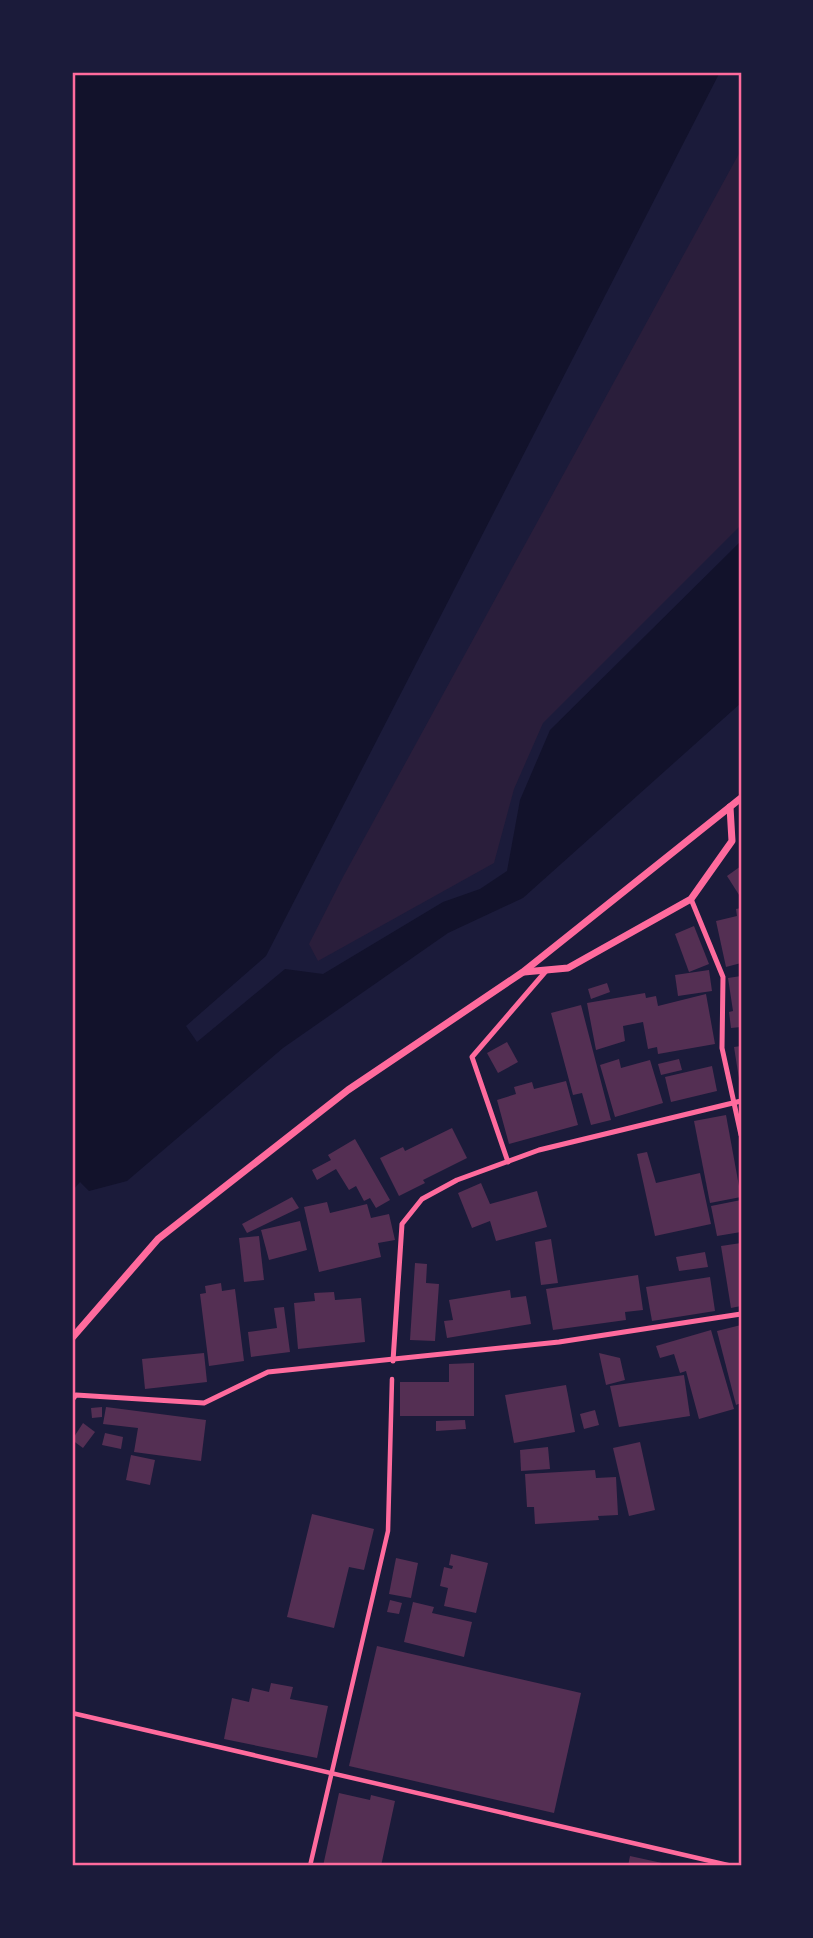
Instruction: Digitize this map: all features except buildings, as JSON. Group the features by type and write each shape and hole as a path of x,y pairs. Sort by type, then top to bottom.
{"street":[{"path":"72,1338 158,1240 348,1090 523,972 741,798"},
{"path":"523,972 568,968 691,899 732,841 730,807"}],"lane":[{"path":"691,899 723,977 722,1048 738,1101 741,1135"},
{"path":"508,1162 472,1057 547,970"},
{"path":"393,1361 402,1224 422,1199 457,1180 539,1150 738,1101"},
{"path":"72,1400 76,1395 204,1403 268,1372 559,1342 741,1314"}],"path":[{"path":"310,1866 388,1531 393,1361"},
{"path":"72,1713 732,1866"}],"shaded area":[{"path":"72,72 720,72 266,956 186,1026 197,1042 285,969 323,974 443,902 480,889 507,871 520,800 550,730 741,541 741,703 523,898 448,933 283,1048 127,1181 89,1191 80,1182 72,1191"},
{"path":"741,150 741,525 543,723 514,789 494,863 318,961 309,944 343,877"}]}
